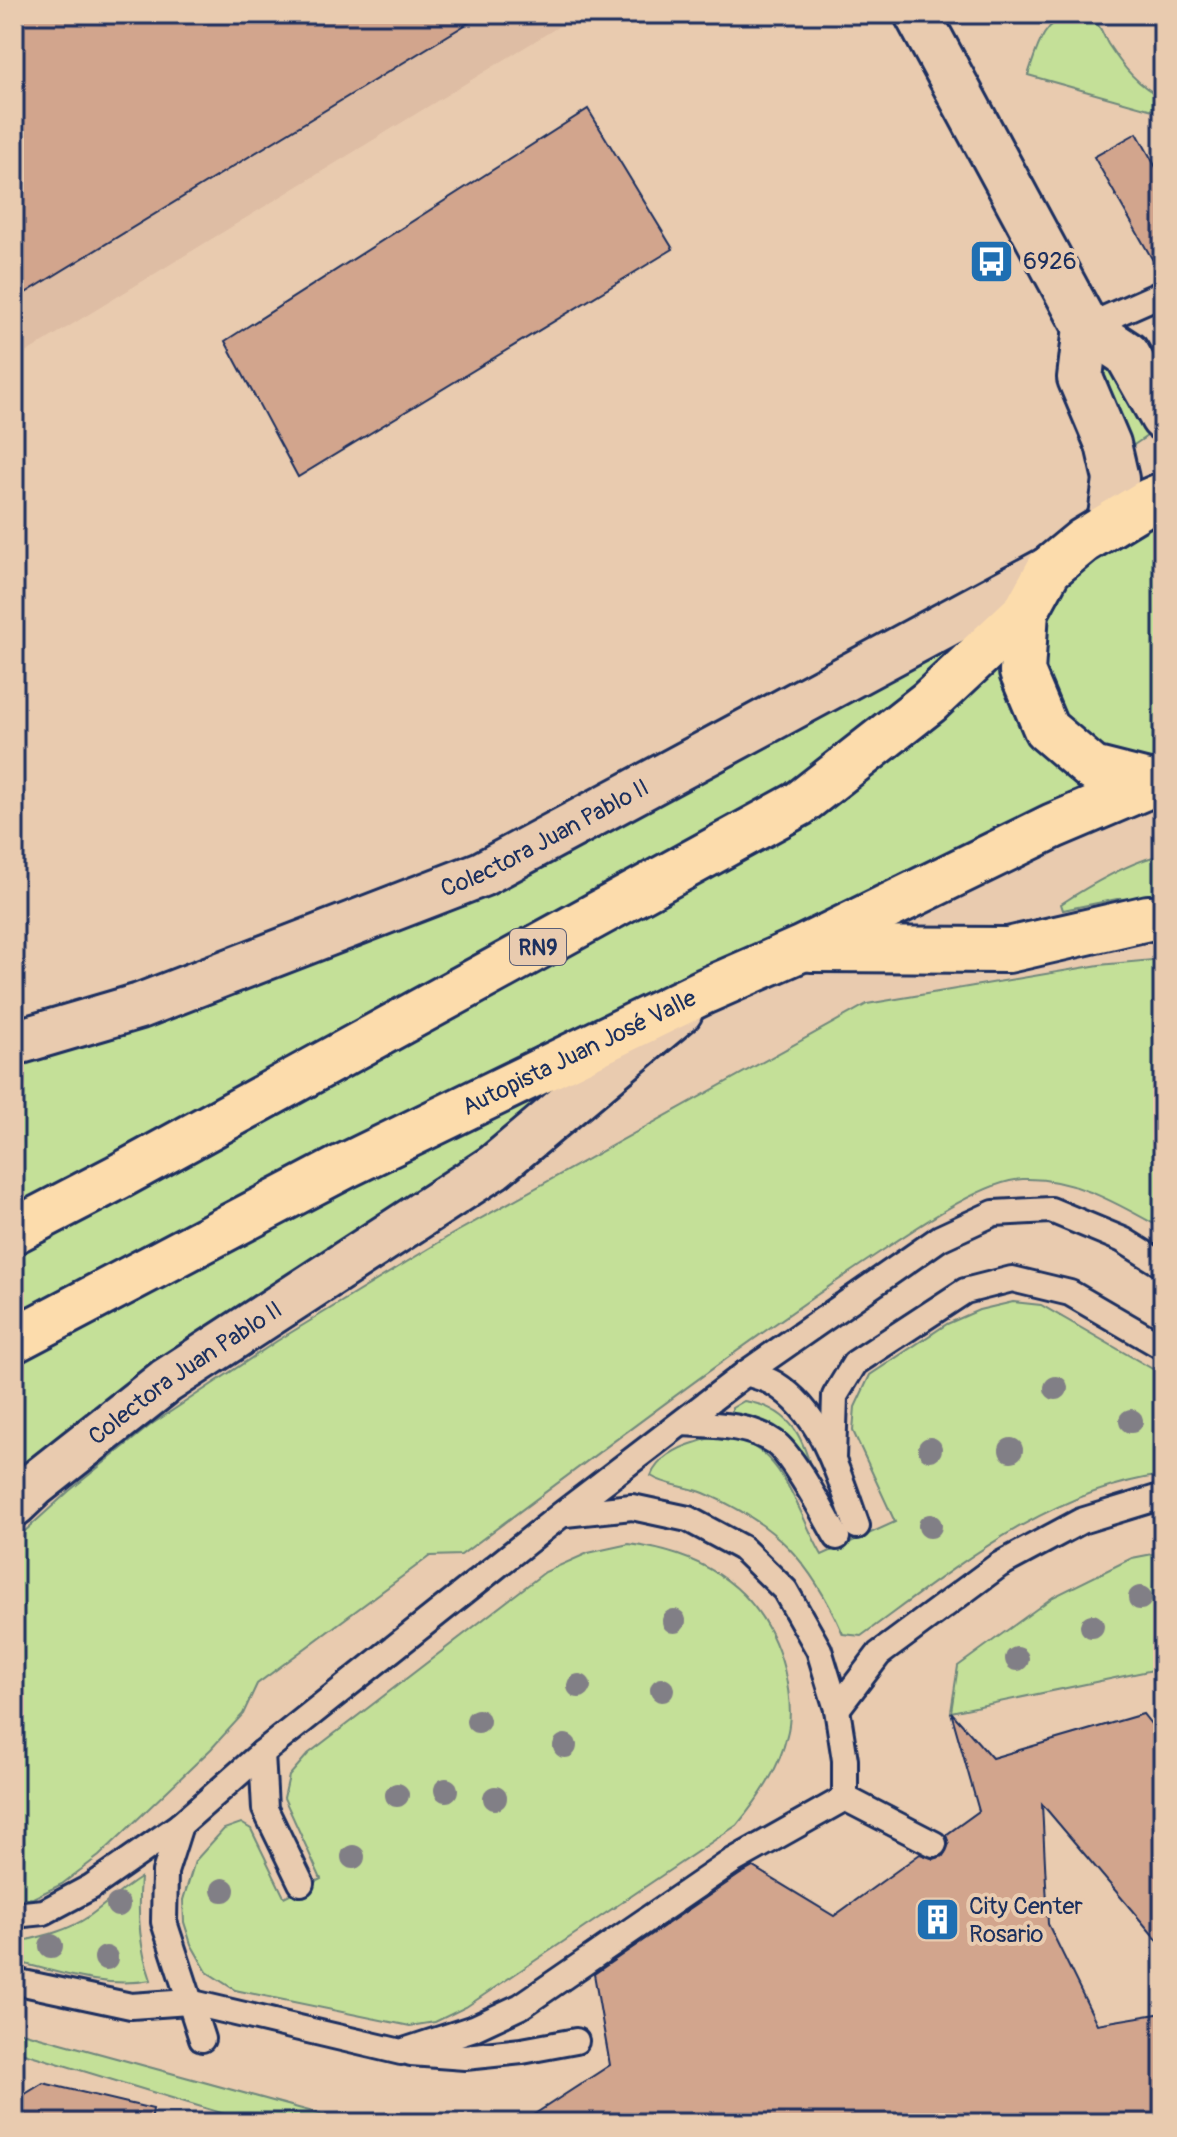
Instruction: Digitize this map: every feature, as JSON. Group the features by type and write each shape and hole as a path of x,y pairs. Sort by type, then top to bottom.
{"main road":[{"path":"917,14 1086,327 1127,354 1163,418"},
{"path":"1086,327 1080,378 1108,444 1116,479 1110,524"},
{"path":"1158,783 1093,769 1046,729 1022,672 1026,611 1049,569 1083,541 1163,495"},
{"name":"Colectora Juan Pablo II","path":"14,1043 140,1006 482,874 1049,569"},
{"name":"RN9","path":"14,1231 799,804 929,702 1026,611"},
{"name":"Autopista Juan José Valle","path":"14,1340 343,1167 1053,826 1158,783"},
{"path":"801,949 1008,950 1148,918 1163,918"},
{"name":"Colectora Juan Pablo II","path":"14,1504 166,1381 494,1167 705,991"},
{"path":"14,1211 118,1177"}],"lane":[{"path":"1086,327 1163,293"},
{"path":"14,1915 44,1912 91,1887 180,1825 262,1753 562,1514 746,1373 940,1238 994,1213 1051,1210 1123,1240 1163,1265"},
{"path":"682,1423 735,1427 775,1443 847,1532 833,1458 835,1396 855,1363 965,1291 1012,1279 1070,1293 1163,1347"},
{"path":"746,1373 774,1384 808,1415 833,1458"},
{"path":"837,1709 879,1654 999,1565 1081,1521 1163,1496"},
{"path":"562,1514 632,1507 688,1519 742,1548 785,1590 819,1650 837,1709 845,1760 845,1798"},
{"path":"262,1753 265,1809 301,1883"},
{"path":"845,1798 934,1844"},
{"path":"401,2052 474,2028 521,2006 731,1862 845,1798"},
{"path":"180,1825 165,1872 164,1922 202,2039"},
{"path":"14,1981 131,2006 189,2002 401,2052 465,2057 576,2041"}],"shaded area":[{"path":"14,14 579,14 14,360"}],"green space":[{"path":"1071,14 1084,15 1095,21 1125,68 1146,88 1163,98 1163,113 1028,75 1047,30 1053,23"},
{"path":"1103,365 1115,366 1150,434 1125,451 1098,377"},
{"path":"1163,495 1163,782 705,991 14,1504 14,1043 482,874"},
{"path":"1163,855 1163,898 1117,899 1063,910 1061,904 1097,882 1138,862"},
{"path":"1163,959 1163,1229 1096,1194 1042,1180 1006,1182 943,1211 765,1331 461,1555 430,1556 257,1684 243,1714 211,1749 99,1856 62,1884 33,1898 14,1900 14,1541 69,1491 152,1424 277,1341 451,1235 867,1004 1099,965"},
{"path":"1013,1302 1041,1305 1163,1375 1163,1475 1080,1497 1041,1515 966,1560 861,1636 843,1634 831,1608 804,1566 771,1532 752,1518 704,1493 651,1476 663,1459 688,1445 715,1437 740,1440 758,1449 772,1463 795,1498 822,1555 895,1522 853,1431 855,1407 870,1375 947,1324 979,1310"},
{"path":"744,1401 774,1411 794,1429 807,1453 815,1484 732,1416 732,1408"},
{"path":"629,1544 683,1557 707,1567 728,1581 762,1618 775,1642 787,1685 789,1727 773,1772 737,1825 466,2007 435,2022 410,2026 235,1990 207,1972 191,1944 184,1922 183,1900 195,1861 224,1829 241,1823 251,1829 284,1897 321,1879 284,1798 289,1776 308,1754 545,1572 588,1553"},
{"path":"1163,1552 1163,1668 951,1712 958,1666 1053,1597 1132,1558"},
{"path":"140,1878 140,1930 151,1980 99,1981 14,1961 14,1943 71,1927"},
{"path":"14,2030 353,2123 254,2123 14,2050"}],"building":[{"path":"14,14 483,14 14,300"},
{"path":"588,109 673,249 298,477 225,341"},
{"path":"1137,133 1163,180 1163,278 1094,157"},
{"name":"City Center Rosario","path":"951,1712 992,1758 1143,1714 1163,1739 1163,1947 1042,1804 1048,1924 1097,2024 1163,2013 1163,2123 521,2123 610,2065 594,1974 739,1875 753,1867 834,1916 920,1854 934,1859 943,1856 949,1844 946,1835 979,1811"},
{"path":"43,2083 153,2109 151,2123 14,2123 14,2101"}],"place":[{"name":"6926","path":"992,261"},
{"name":"City Center Rosario","path":"938,1920"}]}
